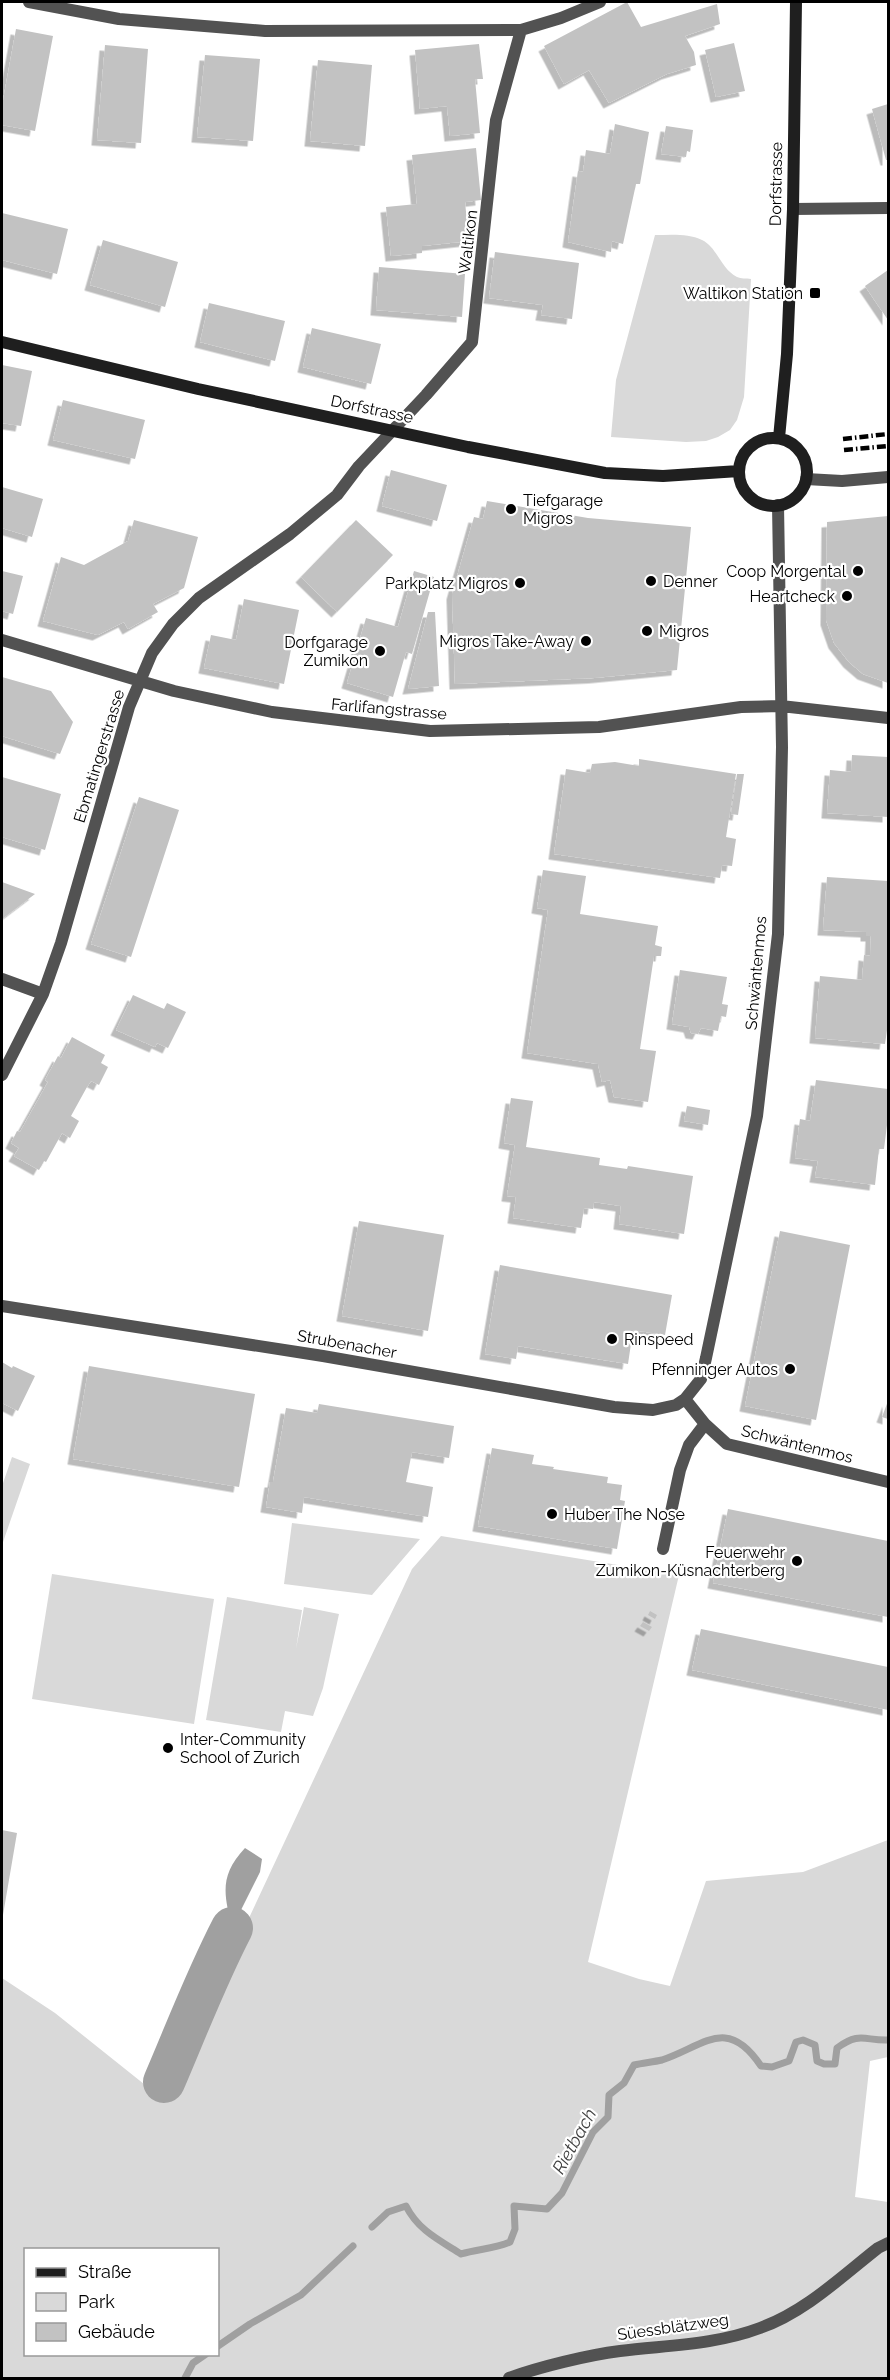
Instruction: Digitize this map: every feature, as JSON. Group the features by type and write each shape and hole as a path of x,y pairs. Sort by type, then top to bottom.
{"street":[{"path":"29,2 119,19 265,31 520,30 561,18 600,2"},
{"name":"Dorfstrasse","path":"779,438 786,365 793,208 796,2"},
{"name":"Waltikon","path":"392,430 472,342 496,120 520,30"},
{"path":"793,208 888,208"},
{"name":"Dorfstrasse","path":"2,342 198,389 605,473 663,476 739,471"},
{"name":"Ebmatingerstrasse","path":"2,1076 43,994 61,943 129,706 152,654 173,624 199,598 290,534 337,495 359,466 392,430"},
{"path":"768,438 779,438 798,448 807,468 806,479 796,496 778,505 766,505 756,501 741,483 739,471 741,460 747,450 757,442 768,438"},
{"path":"806,479 842,481 888,477"},
{"name":"Schwäntenmos","path":"778,505 782,706 778,934 757,1116 701,1379 685,1399 705,1424 727,1444 888,1482"},
{"name":"Farlifangstrasse","path":"2,640 174,691 272,712 430,732 599,727 741,707 782,706 888,718"},
{"path":"2,979 43,994"},
{"name":"Strubenacher","path":"2,1306 323,1356 614,1407 666,1409 685,1399"},
{"path":"663,1549 680,1470 689,1445 705,1424"},
{"name":"Süessblätzweg","path":"509,2379 527,2372 617,2351 717,2341 762,2328 806,2305 878,2248 888,2243"}],"green space":[{"path":"655,235 685,235 702,240 712,248 732,273 739,278 751,279 744,397 737,420 730,430 706,441 686,442 611,437 616,380"},
{"path":"12,1457 30,1464 2,1545 2,1486"},
{"path":"292,1523 420,1539 372,1595 284,1584"},
{"path":"441,1536 679,1575 588,1962 639,1979 670,1986 706,1881 803,1872 888,1840 888,2057 870,2061 855,2197 888,2202 888,2378 2,2378 2,1978 55,2013 164,2100 412,1569"},
{"path":"52,1574 214,1599 194,1724 32,1699"},
{"path":"227,1597 302,1610 296,1649 304,1607 339,1614 323,1688 313,1716 285,1711 281,1732 206,1720"}],"shaded area":[{"path":"245,1848 262,1859 260,1872 232,1928 226,1895 227,1877"}],"building":[{"path":"627,2 641,27 717,4 720,24 685,36 694,52 696,65 667,74 609,103 589,70 564,84 544,46"},
{"path":"16,29 53,36 35,131 2,125 2,106"},
{"path":"734,43 745,91 716,97 705,50"},
{"path":"479,44 483,79 475,79 480,133 450,136 447,106 420,109 415,50"},
{"path":"105,45 148,49 141,143 97,140"},
{"path":"205,55 260,59 253,141 197,137"},
{"path":"318,60 372,65 365,146 310,141"},
{"path":"888,104 888,160 886,160 872,109"},
{"path":"615,124 649,132 640,184 636,184 623,244 612,241 611,252 568,242 578,171 583,172 586,150 610,154"},
{"path":"666,126 693,130 690,152 687,151 686,157 661,154"},
{"path":"476,148 481,200 465,202 469,241 422,246 422,253 391,256 386,207 417,204 412,155"},
{"path":"2,213 68,229 57,274 2,260"},
{"path":"103,240 178,262 165,307 90,285"},
{"path":"495,252 579,263 572,319 541,315 543,305 489,298"},
{"path":"379,267 465,274 462,317 376,310"},
{"path":"888,270 888,320 865,286"},
{"path":"209,303 285,321 275,361 200,342"},
{"path":"312,328 381,344 371,384 303,367"},
{"path":"2,365 32,371 21,426 2,423"},
{"path":"63,400 145,420 135,459 53,440"},
{"path":"391,470 447,485 437,521 382,506"},
{"path":"2,487 43,499 32,537 2,528"},
{"path":"487,501 588,518 691,527 677,670 594,678 455,684 452,594 474,517 483,519"},
{"name":"Coop Morgental","path":"888,516 888,683 863,674 849,662 834,643 826,620 827,522"},
{"path":"134,520 198,537 184,588 153,604 158,612 128,629 124,622 98,635 43,621 61,557 84,565 128,541"},
{"path":"356,520 393,555 337,612 301,577"},
{"path":"2,571 23,576 13,614 2,611"},
{"path":"414,571 434,577 412,654 406,652 393,697 347,683 366,618 398,627"},
{"path":"244,599 299,610 284,684 204,668 211,635 236,640"},
{"path":"428,612 435,612 439,686 408,689"},
{"path":"2,677 51,691 73,722 60,754 2,736"},
{"path":"852,755 888,757 888,817 827,813 830,770 851,772"},
{"path":"639,759 736,774 726,837 736,839 732,866 722,865 720,878 554,854 566,769 590,773 592,764 615,762 639,766"},
{"path":"737,774 744,774 738,815 731,814"},
{"path":"2,777 61,794 45,850 2,837"},
{"path":"139,797 179,810 131,957 91,944"},
{"path":"543,870 586,876 580,914 658,926 655,945 662,947 661,956 654,956 640,1049 656,1051 648,1102 614,1097 610,1080 602,1082 598,1064 527,1053 548,910 537,908"},
{"path":"827,877 888,881 888,1023 885,1044 815,1038 820,976 862,980 864,955 870,956 871,936 866,936 866,932 823,930"},
{"path":"2,882 35,894 2,919"},
{"path":"680,970 727,977 722,1004 728,1005 726,1017 721,1016 718,1031 701,1028 698,1034 691,1033 689,1027 672,1024"},
{"path":"133,995 164,1009 167,1003 186,1012 168,1048 157,1043 155,1047 116,1030"},
{"path":"72,1037 105,1055 101,1063 108,1067 99,1085 91,1081 71,1116 79,1121 70,1138 62,1133 39,1170 14,1156 19,1148 11,1143 17,1131 20,1132 48,1082 45,1080 58,1056 61,1058"},
{"path":"816,1080 888,1089 888,1117 884,1149 879,1149 875,1185 815,1177 818,1161 795,1158 800,1119 810,1121"},
{"path":"511,1098 533,1101 526,1147 600,1158 599,1165 627,1169 628,1166 693,1176 684,1234 619,1224 621,1206 594,1202 593,1209 584,1208 581,1228 513,1218 516,1197 507,1196 515,1145 504,1143"},
{"path":"687,1106 710,1110 708,1125 684,1121"},
{"path":"359,1221 444,1235 428,1331 342,1316"},
{"path":"780,1231 850,1245 816,1420 745,1406"},
{"path":"500,1265 672,1295 665,1335 633,1330 628,1364 518,1346 516,1359 485,1354"},
{"path":"2,1362 35,1376 18,1411 2,1403"},
{"path":"89,1366 255,1394 239,1487 73,1459"},
{"path":"888,1401 888,1419 882,1417"},
{"path":"319,1404 454,1426 449,1458 412,1452 406,1482 433,1487 428,1517 304,1497 302,1513 266,1507 270,1482 273,1482 286,1408 317,1413"},
{"name":"Huber The Nose","path":"492,1448 534,1455 532,1464 608,1477 607,1483 622,1485 620,1500 625,1501 617,1549 478,1526"},
{"name":"Feuerwehr Zumikon-Küsnachterberg","path":"728,1509 888,1541 888,1617 713,1583"},
{"path":"650,1611 657,1615 655,1619 648,1615"},
{"path":"643,1622 652,1627 649,1631 640,1626"},
{"path":"701,1629 888,1667 888,1710 692,1670"},
{"path":"2,1830 17,1833 3,1915 2,1915"}],"waterway":[{"path":"164,2082 232,1928"},
{"name":"Rietbach","path":"372,2227 388,2212 406,2206 423,2228 461,2254 510,2242 515,2229 514,2206 547,2209 562,2193 593,2132 608,2117 609,2095 624,2083 634,2065 662,2060 703,2042 726,2038 737,2042 749,2051 761,2066 772,2067 789,2061 796,2042 803,2040 815,2045 817,2061 824,2064 835,2064 837,2048 851,2040 857,2038 888,2040"},
{"name":"Rietbach","path":"219,2345 250,2324 301,2295 353,2246"},
{"name":"Rietbach","path":"185,2378 193,2363 203,2356"}],"railway":[{"path":"843,439 888,434"},
{"path":"844,450 888,446"}],"place":[{"name":"Waltikon Station","path":"815,293"},
{"name":"Tiefgarage Migros","path":"511,509"},
{"name":"Coop Morgental","path":"858,571"},
{"name":"Denner","path":"651,581"},
{"name":"Parkplatz Migros","path":"520,583"},
{"name":"Heartcheck","path":"847,596"},
{"name":"Migros","path":"647,631"},
{"name":"Migros Take-Away","path":"586,641"},
{"name":"Dorfgarage Zumikon","path":"380,651"},
{"name":"Rinspeed","path":"612,1339"},
{"name":"Pfenninger Autos","path":"790,1369"},
{"name":"Huber The Nose","path":"552,1514"},
{"name":"Feuerwehr Zumikon-Küsnachterberg","path":"797,1561"},
{"name":"Inter-Community School of Zurich","path":"168,1748"}]}
